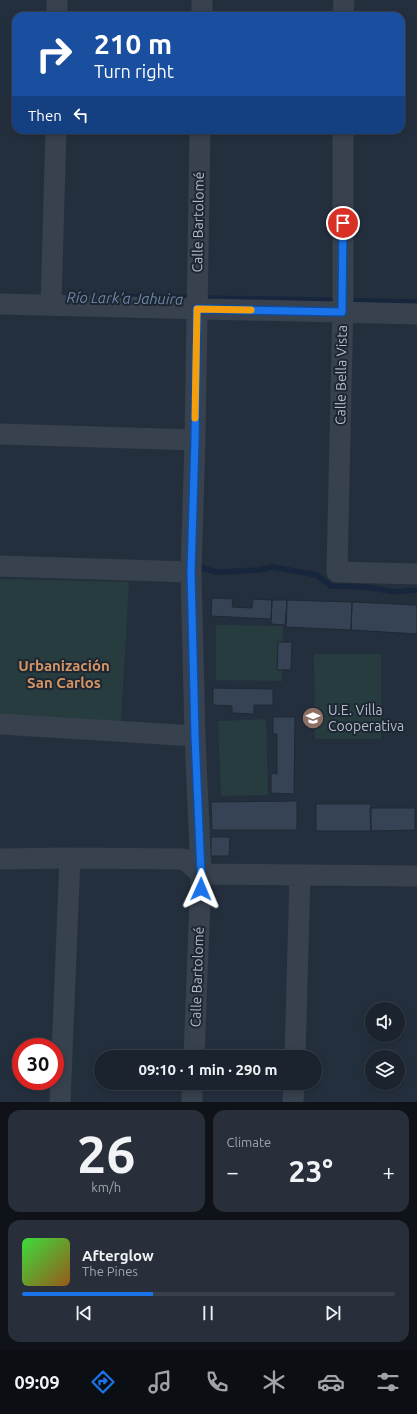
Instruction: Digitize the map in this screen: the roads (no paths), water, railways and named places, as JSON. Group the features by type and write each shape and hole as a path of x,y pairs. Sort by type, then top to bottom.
{"street":[{"path":"57,12 58,0"},
{"path":"202,0 202,12"},
{"path":"344,0 344,12"},
{"path":"51,304 56,134"},
{"name":"Calle Bartolomé","path":"194,1050 201,874 195,736 191,572 195,440 200,134"},
{"name":"Calle Bella Vista","path":"343,134 342,312 337,572 417,574"},
{"path":"0,304 51,304 417,314"},
{"path":"0,434 195,440"},
{"path":"0,566 191,572"},
{"path":"0,724 195,736"},
{"path":"60,1102 70,858"},
{"path":"0,859 184,859 201,874 417,876"},
{"path":"295,1050 300,875"},
{"path":"192,1090 192,1102"},
{"path":"293,1102 294,1090"}],"waterway":[{"name":"Río Lark’a Jahuira","path":"106,296 417,302"},
{"name":"Río Lark’a Jahuira","path":"196,566 216,572 259,570 272,567 317,575 331,586 367,587 395,592 417,590"}],"place":[{"name":"U.E. Villa Cooperativa","path":"313,718"}],"district":[{"name":"Urbanización San Carlos","path":"64,674"}]}
